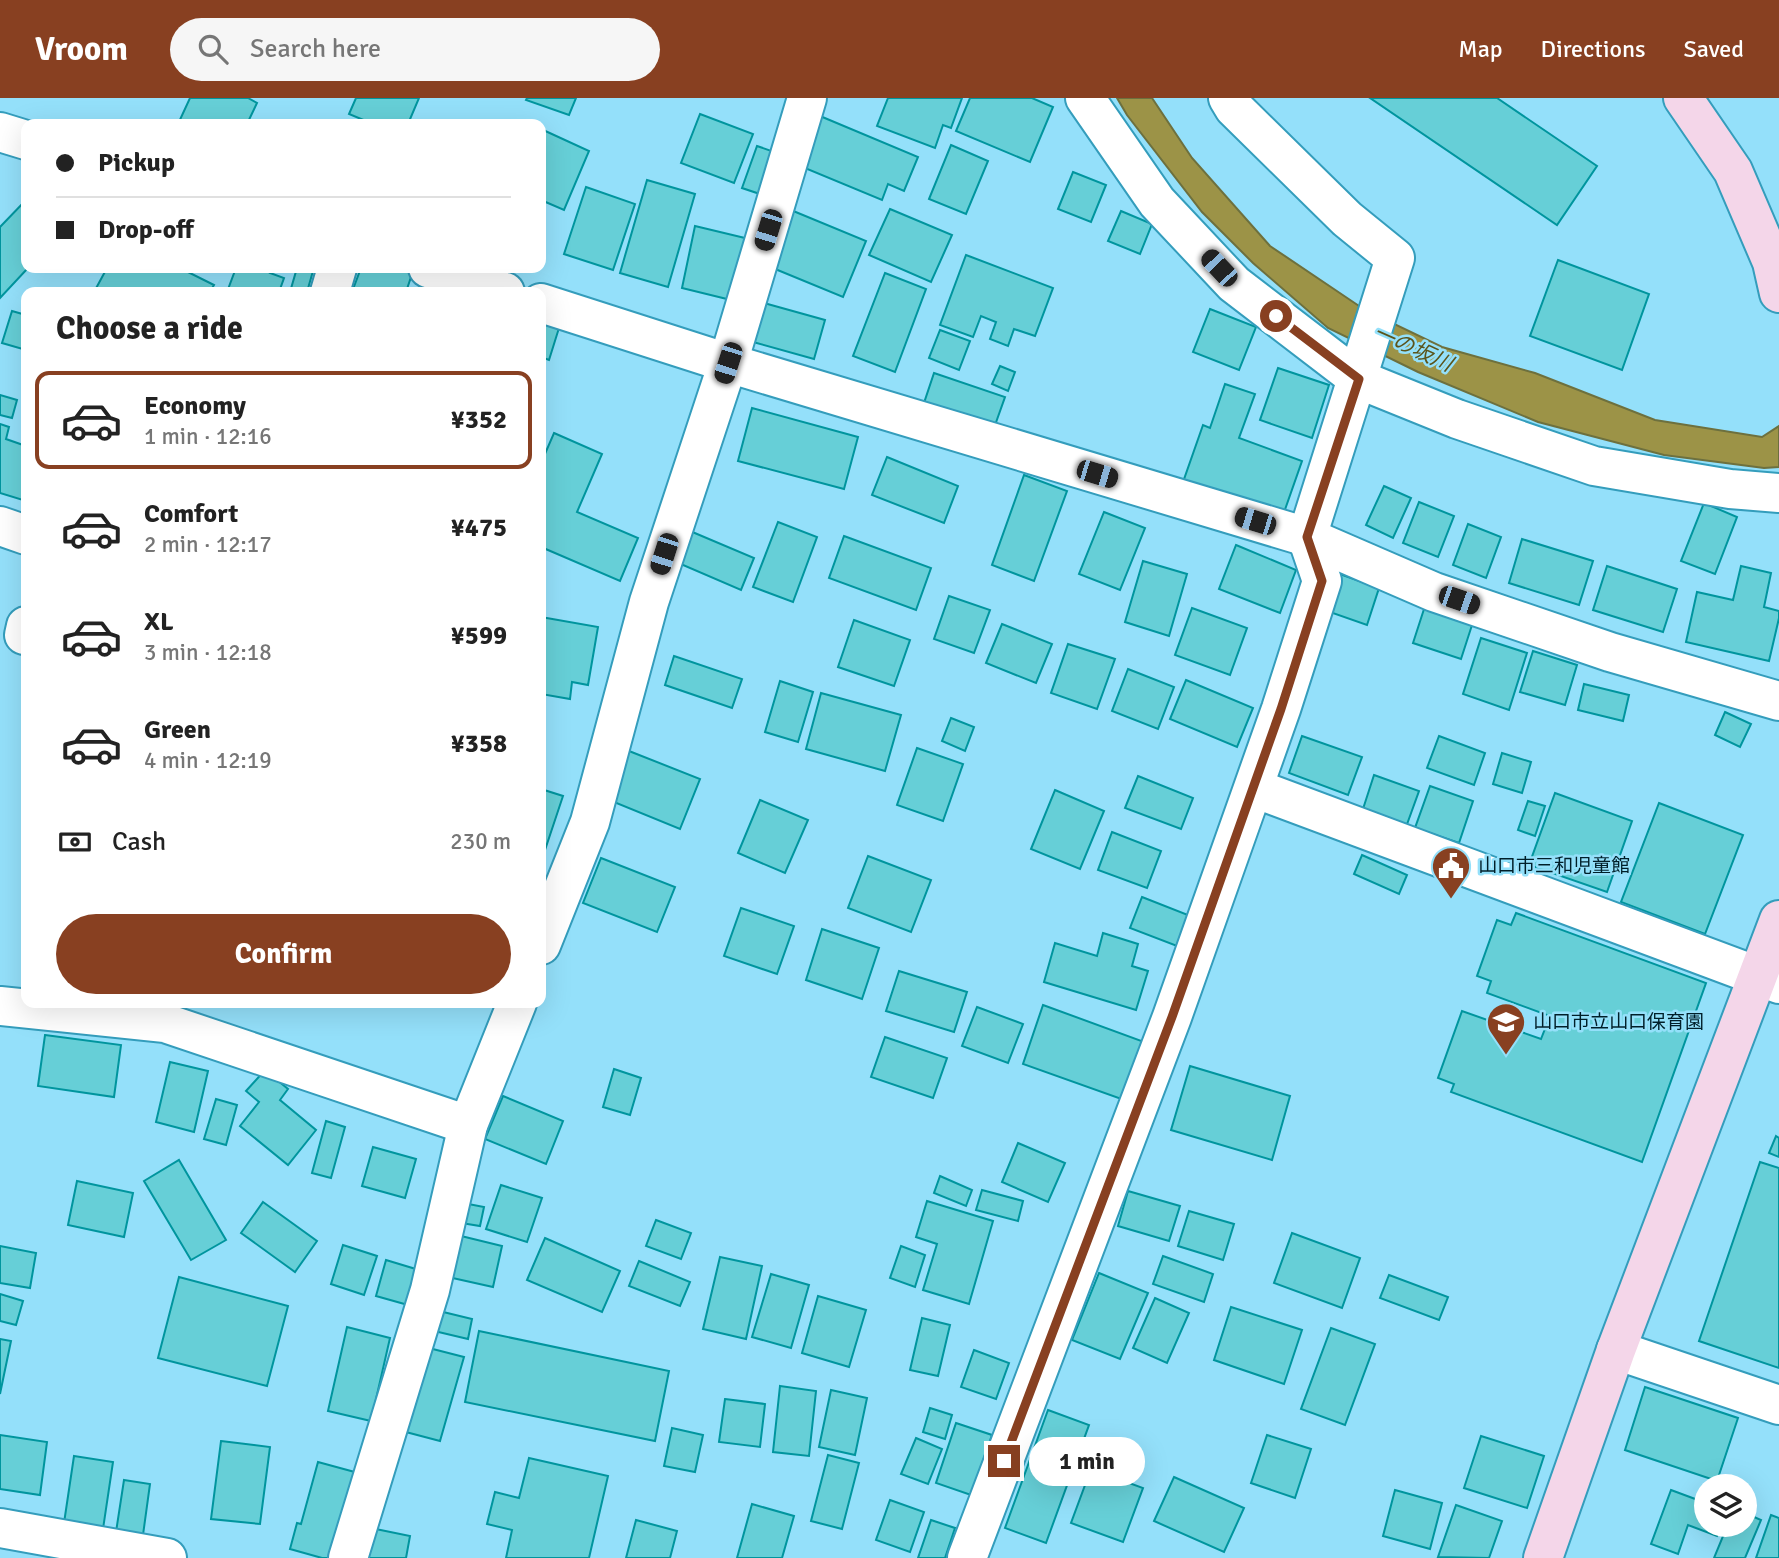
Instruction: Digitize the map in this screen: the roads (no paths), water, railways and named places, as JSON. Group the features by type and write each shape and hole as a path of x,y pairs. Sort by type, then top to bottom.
{"street":[{"path":"546,932 590,822 649,602 728,363 807,98"},
{"path":"1085,98 1157,202 1234,284 1361,370 1457,419 1594,466 1730,489 1779,493"},
{"path":"967,1558 1167,1030 1254,788 1322,581 1307,537 1395,258 1347,219 1234,108 1228,98"},
{"path":"1683,98 1733,171 1772,262 1779,293"},
{"path":"0,132 21,138"},
{"path":"444,273 490,287"},
{"path":"546,305 728,363 1307,537 1434,592 1609,652 1779,701"},
{"path":"0,526 21,533"},
{"path":"1254,788 1769,980"},
{"path":"1543,1558 1616,1350 1769,980 1779,920"},
{"path":"0,1006 165,1023 468,1125"},
{"path":"348,1558 430,1290 468,1125 515,1008"},
{"path":"1616,1350 1779,1405"},
{"path":"0,1528 167,1558"}],"water":[{"name":"一の坂川","path":"1117,98 1152,98 1192,158 1270,246 1365,310 1442,347 1535,373 1655,420 1762,437 1779,426 1779,467 1764,468 1664,455 1538,422 1418,372 1328,328 1253,263 1202,212 1127,115"}],"place":[{"name":"山口市三和児童館","path":"1451,900"},
{"name":"山口市立山口保育園","path":"1506,1056"}]}
